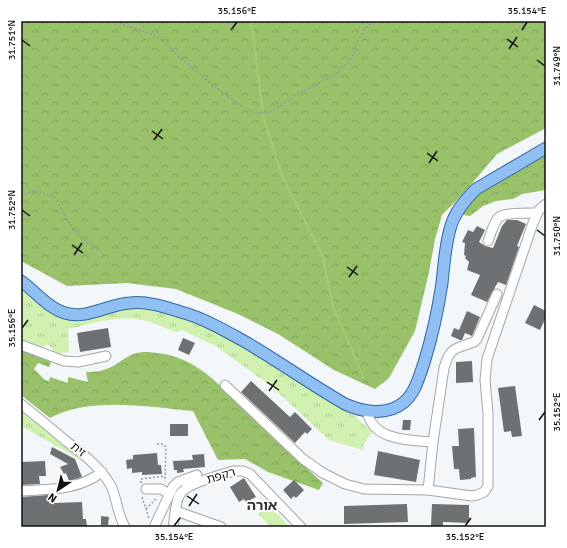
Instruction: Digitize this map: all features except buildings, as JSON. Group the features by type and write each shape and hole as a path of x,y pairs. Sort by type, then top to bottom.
{"main road":[{"path":"21,281 52,306 65,313 79,315 119,304 144,303 198,317 250,344 345,404 356,409 367,411 388,410 398,406 408,398 416,386 430,344 436,315 446,245 456,212 466,198 476,189 546,148"}],"street":[{"path":"225,385 303,459 337,481 364,489 428,490 475,495 484,492 488,486 488,414 485,380 487,359 533,223 538,213 546,204"},
{"path":"488,241 495,224 501,216 538,213"},
{"path":"428,490 433,442 444,368 447,359 450,353 455,349 477,340 497,294"},
{"path":"21,346 64,361 78,362 106,356"},
{"name":"זית","path":"21,404 87,457 102,472 113,490 121,520 125,527"},
{"path":"367,411 368,418 372,424 385,434 401,439 433,442"},
{"name":"רקפת","path":"173,527 179,496 185,489 194,484 233,471 241,470 251,476 301,527"},
{"path":"21,491 73,486 88,482 102,472"},
{"path":"146,489 165,491 176,484 197,476"},
{"path":"154,527 165,491"},
{"name":"זית","path":"116,527 119,509"},
{"path":"176,511 221,527"}],"path":[{"path":"112,21 152,34 161,39 179,57 214,86 242,106 256,113 271,112 296,95 336,74 350,60 355,51 357,42 365,29 374,21"},
{"path":"21,196 34,190 55,197 71,228 90,246 100,250"},
{"path":"146,509 165,491 166,447 163,444 157,444"}],"green space":[{"path":"21,21 546,21 546,128 497,154 463,194 442,215 435,239 415,331 389,378 375,389 334,370 278,334 238,314 176,289 127,283 67,286 21,261"},
{"path":"546,150 546,190 522,194 513,199 496,201 483,206 470,216 459,214 478,195"},
{"path":"21,287 46,308 110,311 127,309 148,310 191,320 218,331 355,416 372,432 364,444 363,450 329,440 272,387 217,347 182,330 176,332 140,319 129,318 109,320 68,329 69,352 56,354 48,344 41,348 21,341"},
{"path":"21,349 33,352 40,358 44,357 51,363 49,367 38,363 34,369 45,380 49,381 50,377 68,383 68,377 88,382 86,372 106,369 130,355 138,353 158,353 181,359 201,370 210,377 269,434 323,483 319,490 268,472 245,459 218,460 193,411 139,406 101,405 66,411 50,418 21,395"},
{"path":"21,411 72,450 83,461 21,426"},
{"path":"267,504 290,527 271,527 258,514"}],"waterway":[{"path":"251,21 264,119 282,176 322,254 333,306 363,377"}],"district":[{"name":"אורה","path":"262,505"}]}
